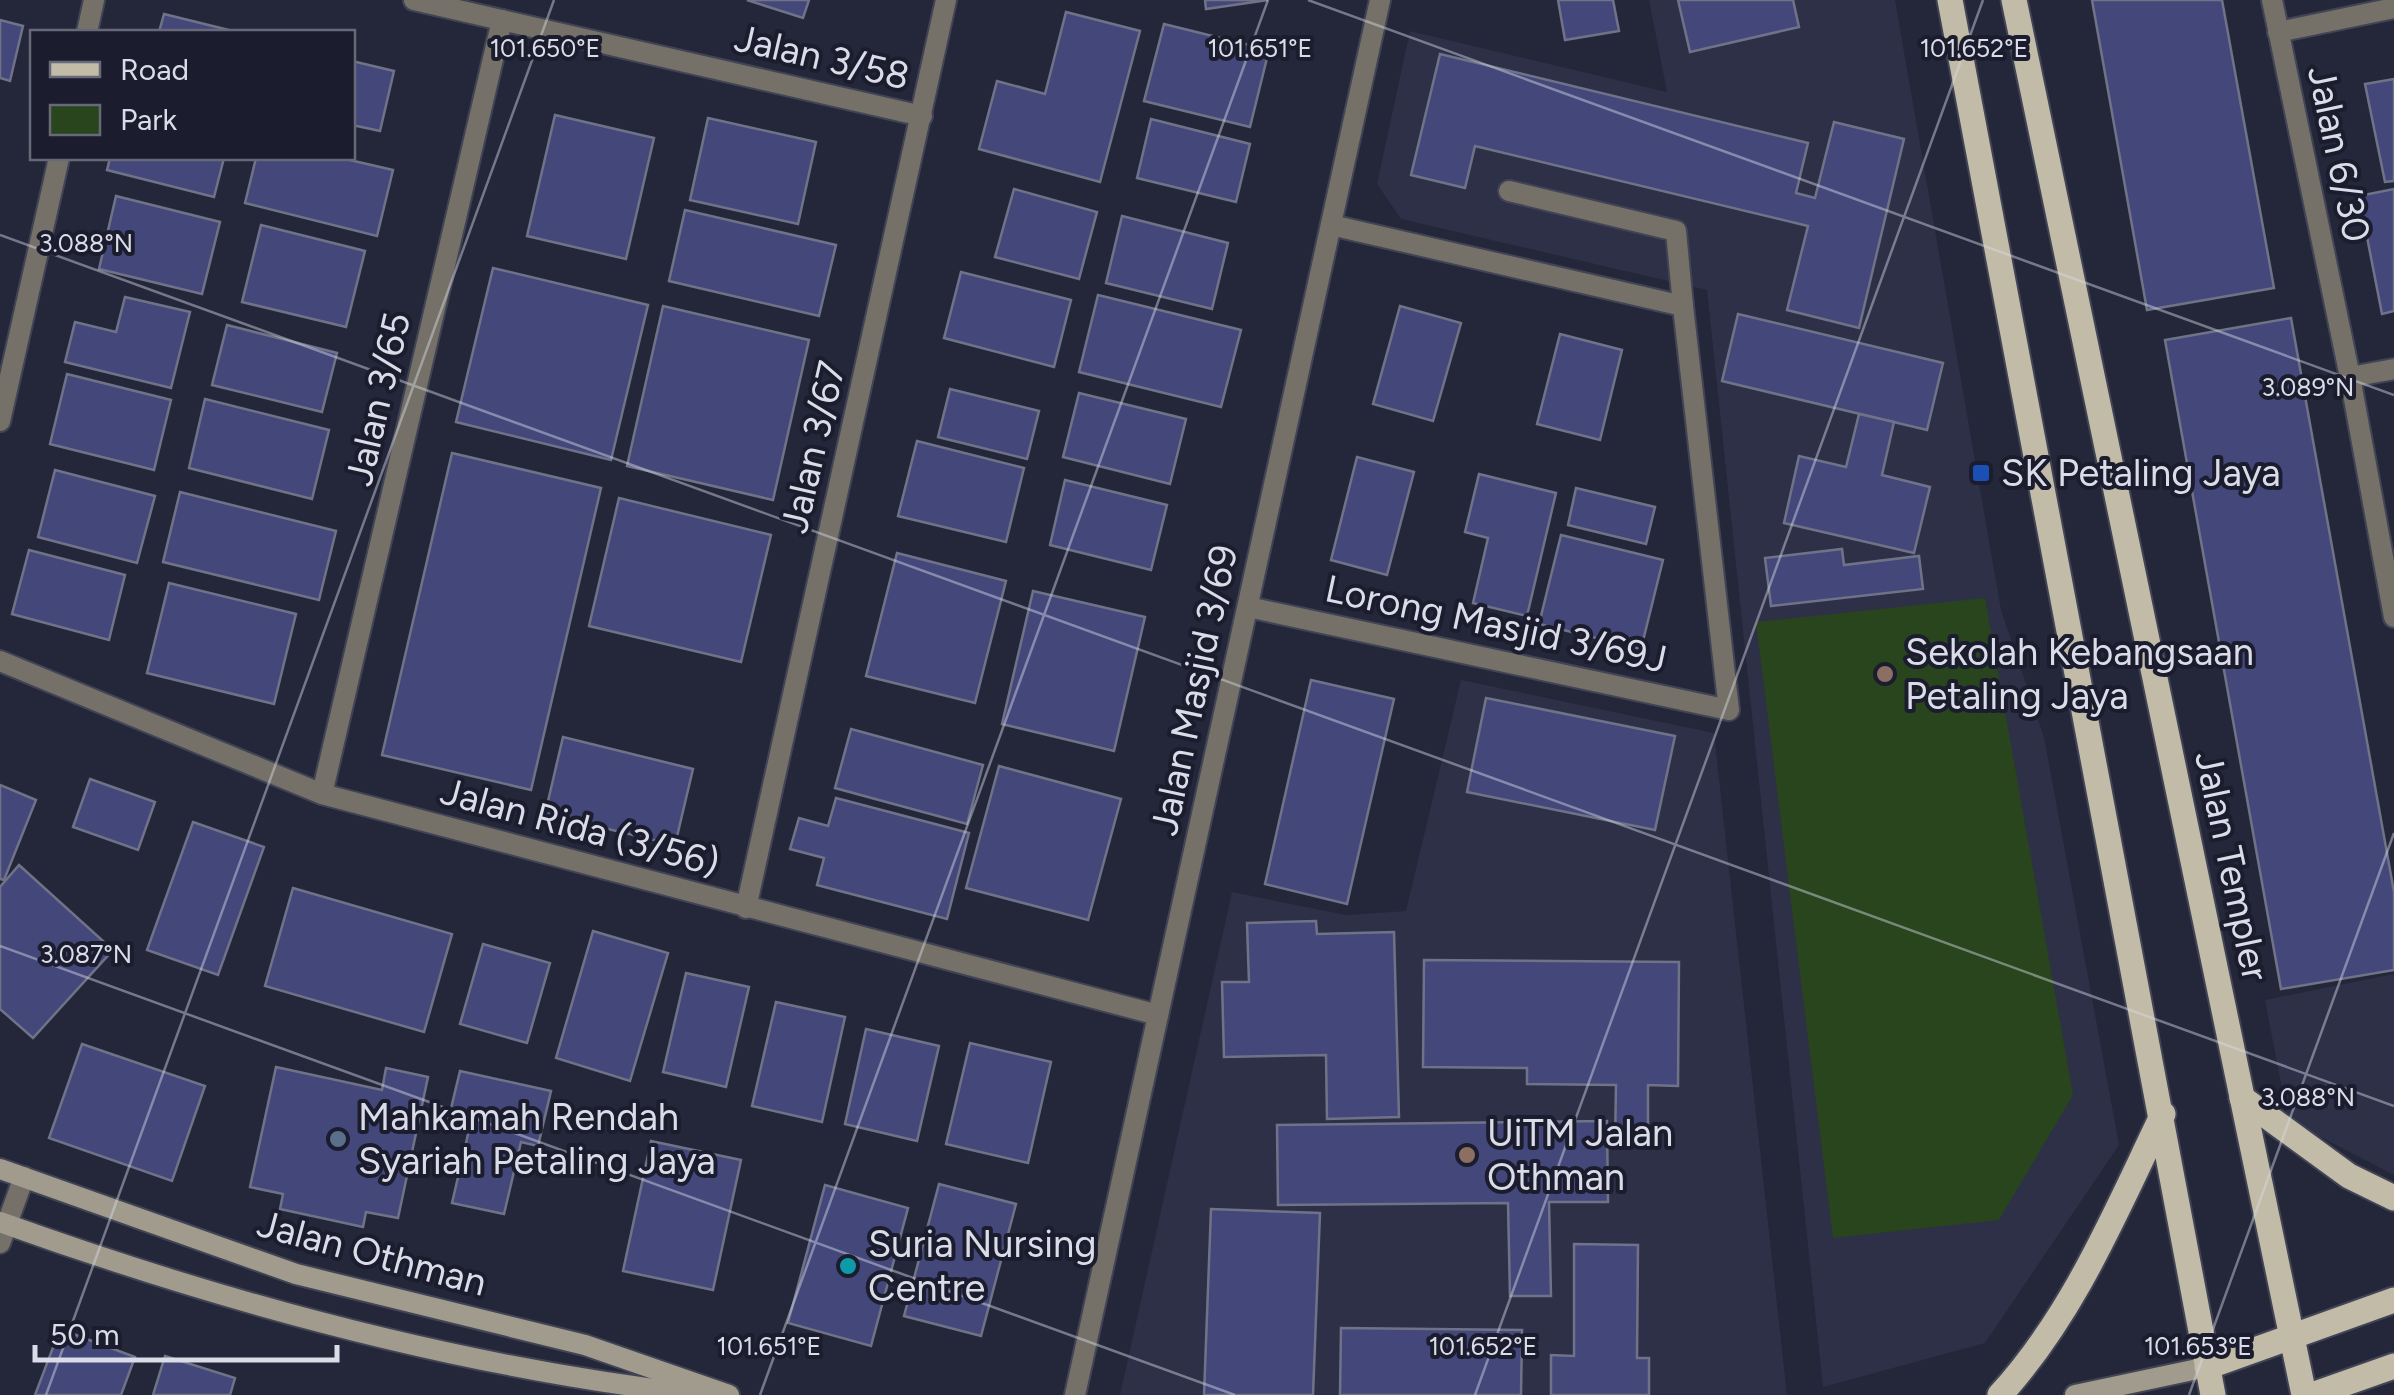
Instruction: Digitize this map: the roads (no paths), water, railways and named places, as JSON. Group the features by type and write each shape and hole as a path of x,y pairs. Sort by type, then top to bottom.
{"main road":[{"path":"1950,0 2213,1395"},
{"name":"Jalan Templer","path":"2014,0 2304,1395"},
{"path":"2242,1098 2349,1176 2394,1198"},
{"path":"2000,1395 2032,1360 2075,1291 2163,1114"},
{"name":"Jalan Othman","path":"0,1169 296,1274 585,1345 728,1395"},
{"name":"Jalan Othman","path":"2,1230 281,1311 579,1381 704,1395"},
{"path":"2075,1395 2208,1367 2394,1300"},
{"path":"2312,1395 2394,1366"}],"street":[{"path":"86,30 94,0"},
{"name":"Jalan 3/58","path":"414,0 922,116"},
{"name":"Jalan 3/67","path":"746,908 946,0"},
{"name":"Jalan Masjid 3/69","path":"1074,1395 1380,0"},
{"name":"Jalan 6/30","path":"2272,0 2350,377 2394,617"},
{"path":"2278,32 2394,8"},
{"name":"Jalan 3/65","path":"322,794 502,20"},
{"path":"0,421 59,160"},
{"path":"1332,225 1683,306 1676,231 1509,191"},
{"name":"Lorong Masjid 3/69J","path":"1248,606 1729,710 1683,306"},
{"path":"2350,377 2394,370"},
{"name":"Jalan Rida (3/56)","path":"0,661 322,794 1158,1015"},
{"path":"2,1230 24,1177"}],"place":[{"name":"SK Petaling Jaya","path":"1981,473"},
{"name":"Sekolah Kebangsaan Petaling Jaya","path":"1885,674"},
{"name":"Mahkamah Rendah Syariah Petaling Jaya","path":"338,1139"},
{"name":"UiTM Jalan Othman","path":"1467,1155"},
{"name":"Suria Nursing Centre","path":"848,1266"}]}
